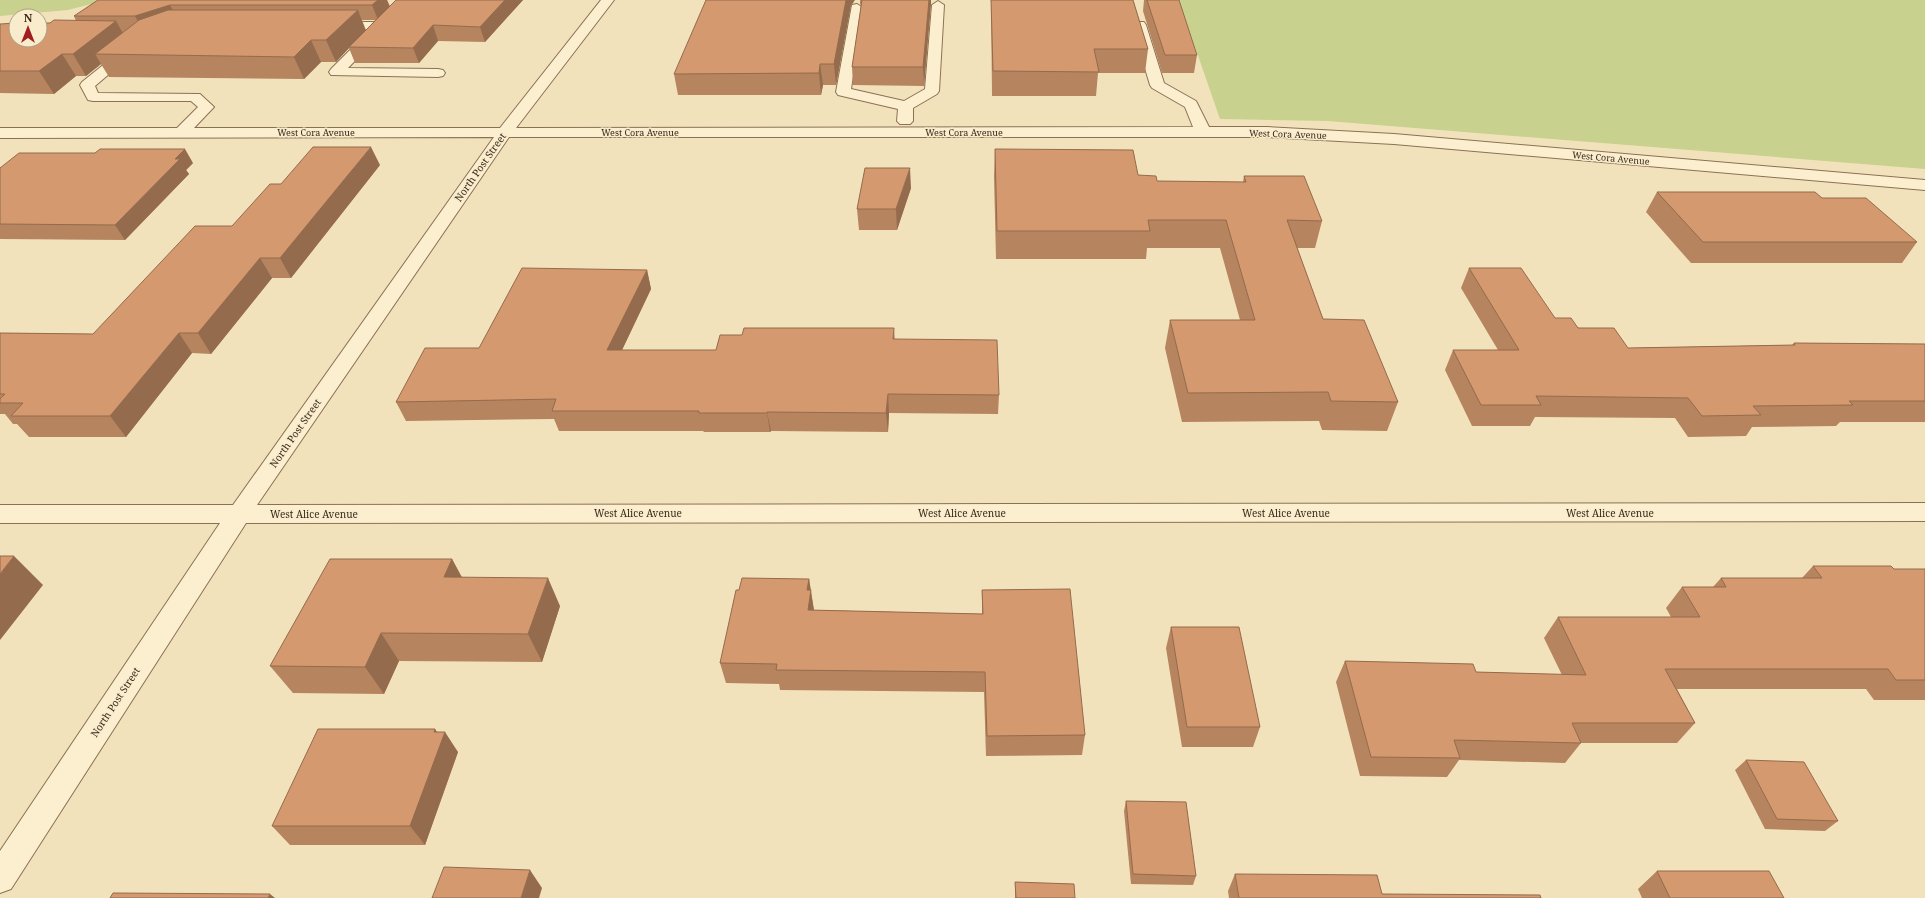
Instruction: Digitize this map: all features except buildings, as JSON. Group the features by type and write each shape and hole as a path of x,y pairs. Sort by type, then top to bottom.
{"street":[{"name":"North Post Street","path":"0,878 239,514 505,132 608,0"},
{"path":"389,3 404,4 336,72 438,72"},
{"path":"856,8 843,92 906,106 932,91 938,5"},
{"path":"1136,15 1157,86 1191,104 1203,132"},
{"path":"319,26 382,26"},
{"path":"140,42 87,85 93,97 196,97 207,107 182,132"},
{"path":"905,132 906,106"},
{"name":"West Cora Avenue","path":"0,133 1266,132 1394,139 1923,187"},
{"name":"West Alice Avenue","path":"0,514 1925,512"}],"green space":[{"path":"0,0 107,0 68,10 48,12 48,8 8,8 8,15 0,16"},
{"path":"1164,0 1925,0 1925,169 1328,121 1220,119 1179,1"}]}
